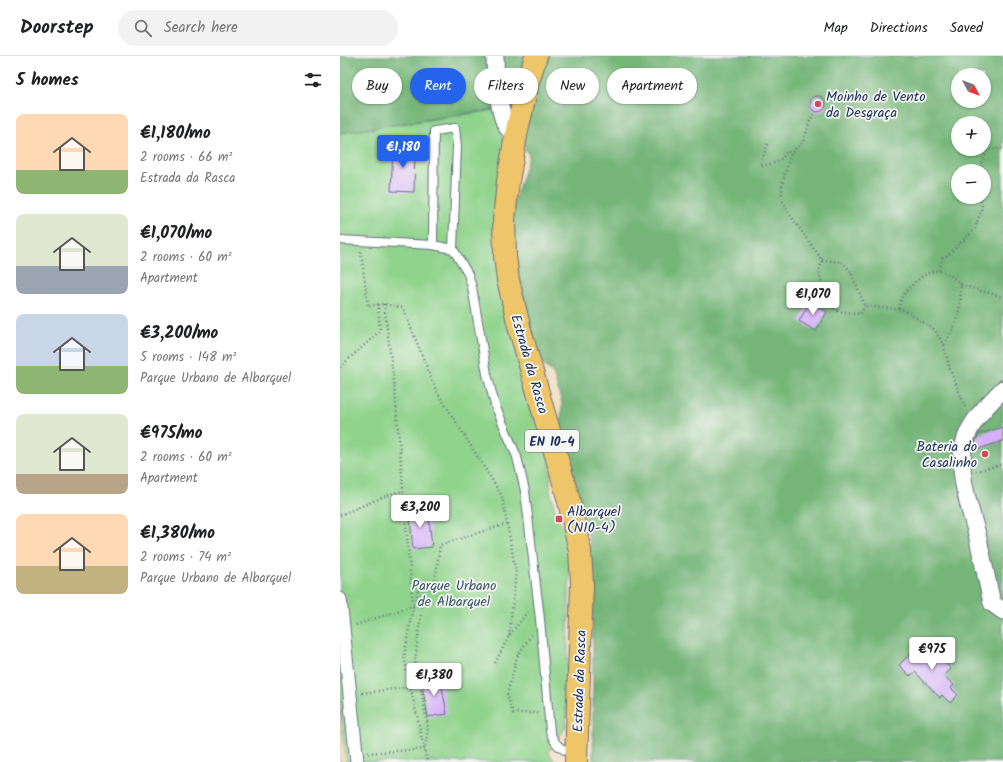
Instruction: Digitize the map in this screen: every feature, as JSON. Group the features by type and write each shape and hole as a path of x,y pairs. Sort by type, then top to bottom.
{"main road":[{"name":"EN 10-4","path":"517,130 528,82 536,56"},
{"name":"Estrada da Rasca","path":"517,130 506,199 504,220 505,256 508,280 518,323 568,497 580,551 582,570 576,758"}],"street":[{"path":"495,56 501,110 508,128 517,130"},
{"path":"1003,389 982,411 972,426 965,439 962,457 965,486 992,603 1003,611"},
{"path":"340,599 351,694 356,758"}],"lane":[{"path":"433,245 434,131 455,128 457,146 453,249 468,274 472,286 487,374 495,405 517,457 521,471 538,598 550,731 556,744 576,758"},
{"path":"340,240 433,245 453,249"}],"path":[{"path":"814,114 803,142 791,153 782,184 782,200 792,218 822,260 842,262 850,270 865,306"},
{"path":"768,144 760,165 775,163 781,159 787,151 791,153"},
{"path":"982,164 988,152 1003,148"},
{"path":"939,270 943,258 975,229 982,204"},
{"path":"360,242 368,306 384,304 403,308 436,390 502,496 516,573 509,636"},
{"path":"822,260 819,272 827,302 838,311 860,314 865,306"},
{"path":"899,309 903,296 919,279 927,273 939,270 954,277 961,285 1003,297"},
{"path":"943,345 957,321 961,285"},
{"path":"340,367 380,331 378,304"},
{"path":"384,304 394,392 413,606 404,657 427,762"},
{"path":"865,306 904,310 935,330 943,345 950,369 972,426"},
{"path":"975,472 1003,464"},
{"path":"340,515 393,493 403,491"},
{"path":"343,629 415,605 418,589 434,589 440,545 506,524"},
{"path":"424,589 415,661 428,727 425,749"},
{"path":"495,662 509,636 538,598"},
{"path":"540,619 517,657 507,695 513,713 549,714"},
{"path":"351,694 411,687"},
{"path":"356,758 425,749"}],"green space":[{"path":"340,56 1003,56 1003,762 593,762 593,582 589,540 581,503 560,440 565,438 561,426 562,403 553,373 538,360 513,253 514,202 529,156 508,107 340,133"},
{"name":"Parque Urbano de Albarquel","path":"495,110 505,146 550,465 550,491 557,519 568,532 570,546 566,727 548,752 555,762 346,762 340,702 340,133"}],"sand":[{"path":"340,702 346,762 340,762"}],"building":[{"name":"Moinho de Vento da Desgraça","path":"818,96 824,98 826,104 824,110 818,112 812,110 810,104 812,98"},
{"path":"393,146 415,147 414,192 391,191"},
{"path":"810,302 827,312 816,331 799,321"},
{"name":"Bateria do Casalinho","path":"1003,427 1003,441 978,449 975,442 979,434"},
{"path":"428,509 432,547 413,549 409,510"},
{"path":"939,640 947,648 939,656 951,669 944,676 954,685 951,688 958,695 950,703 942,695 940,698 915,672 910,676 899,665 910,654 917,661"},
{"path":"440,676 447,714 428,717 421,680"}],"place":[{"name":"Moinho de Vento da Desgraça","path":"818,104"},
{"name":"Bateria do Casalinho","path":"985,454"},
{"name":"Albarquel (N10-4)","path":"559,519"}]}
